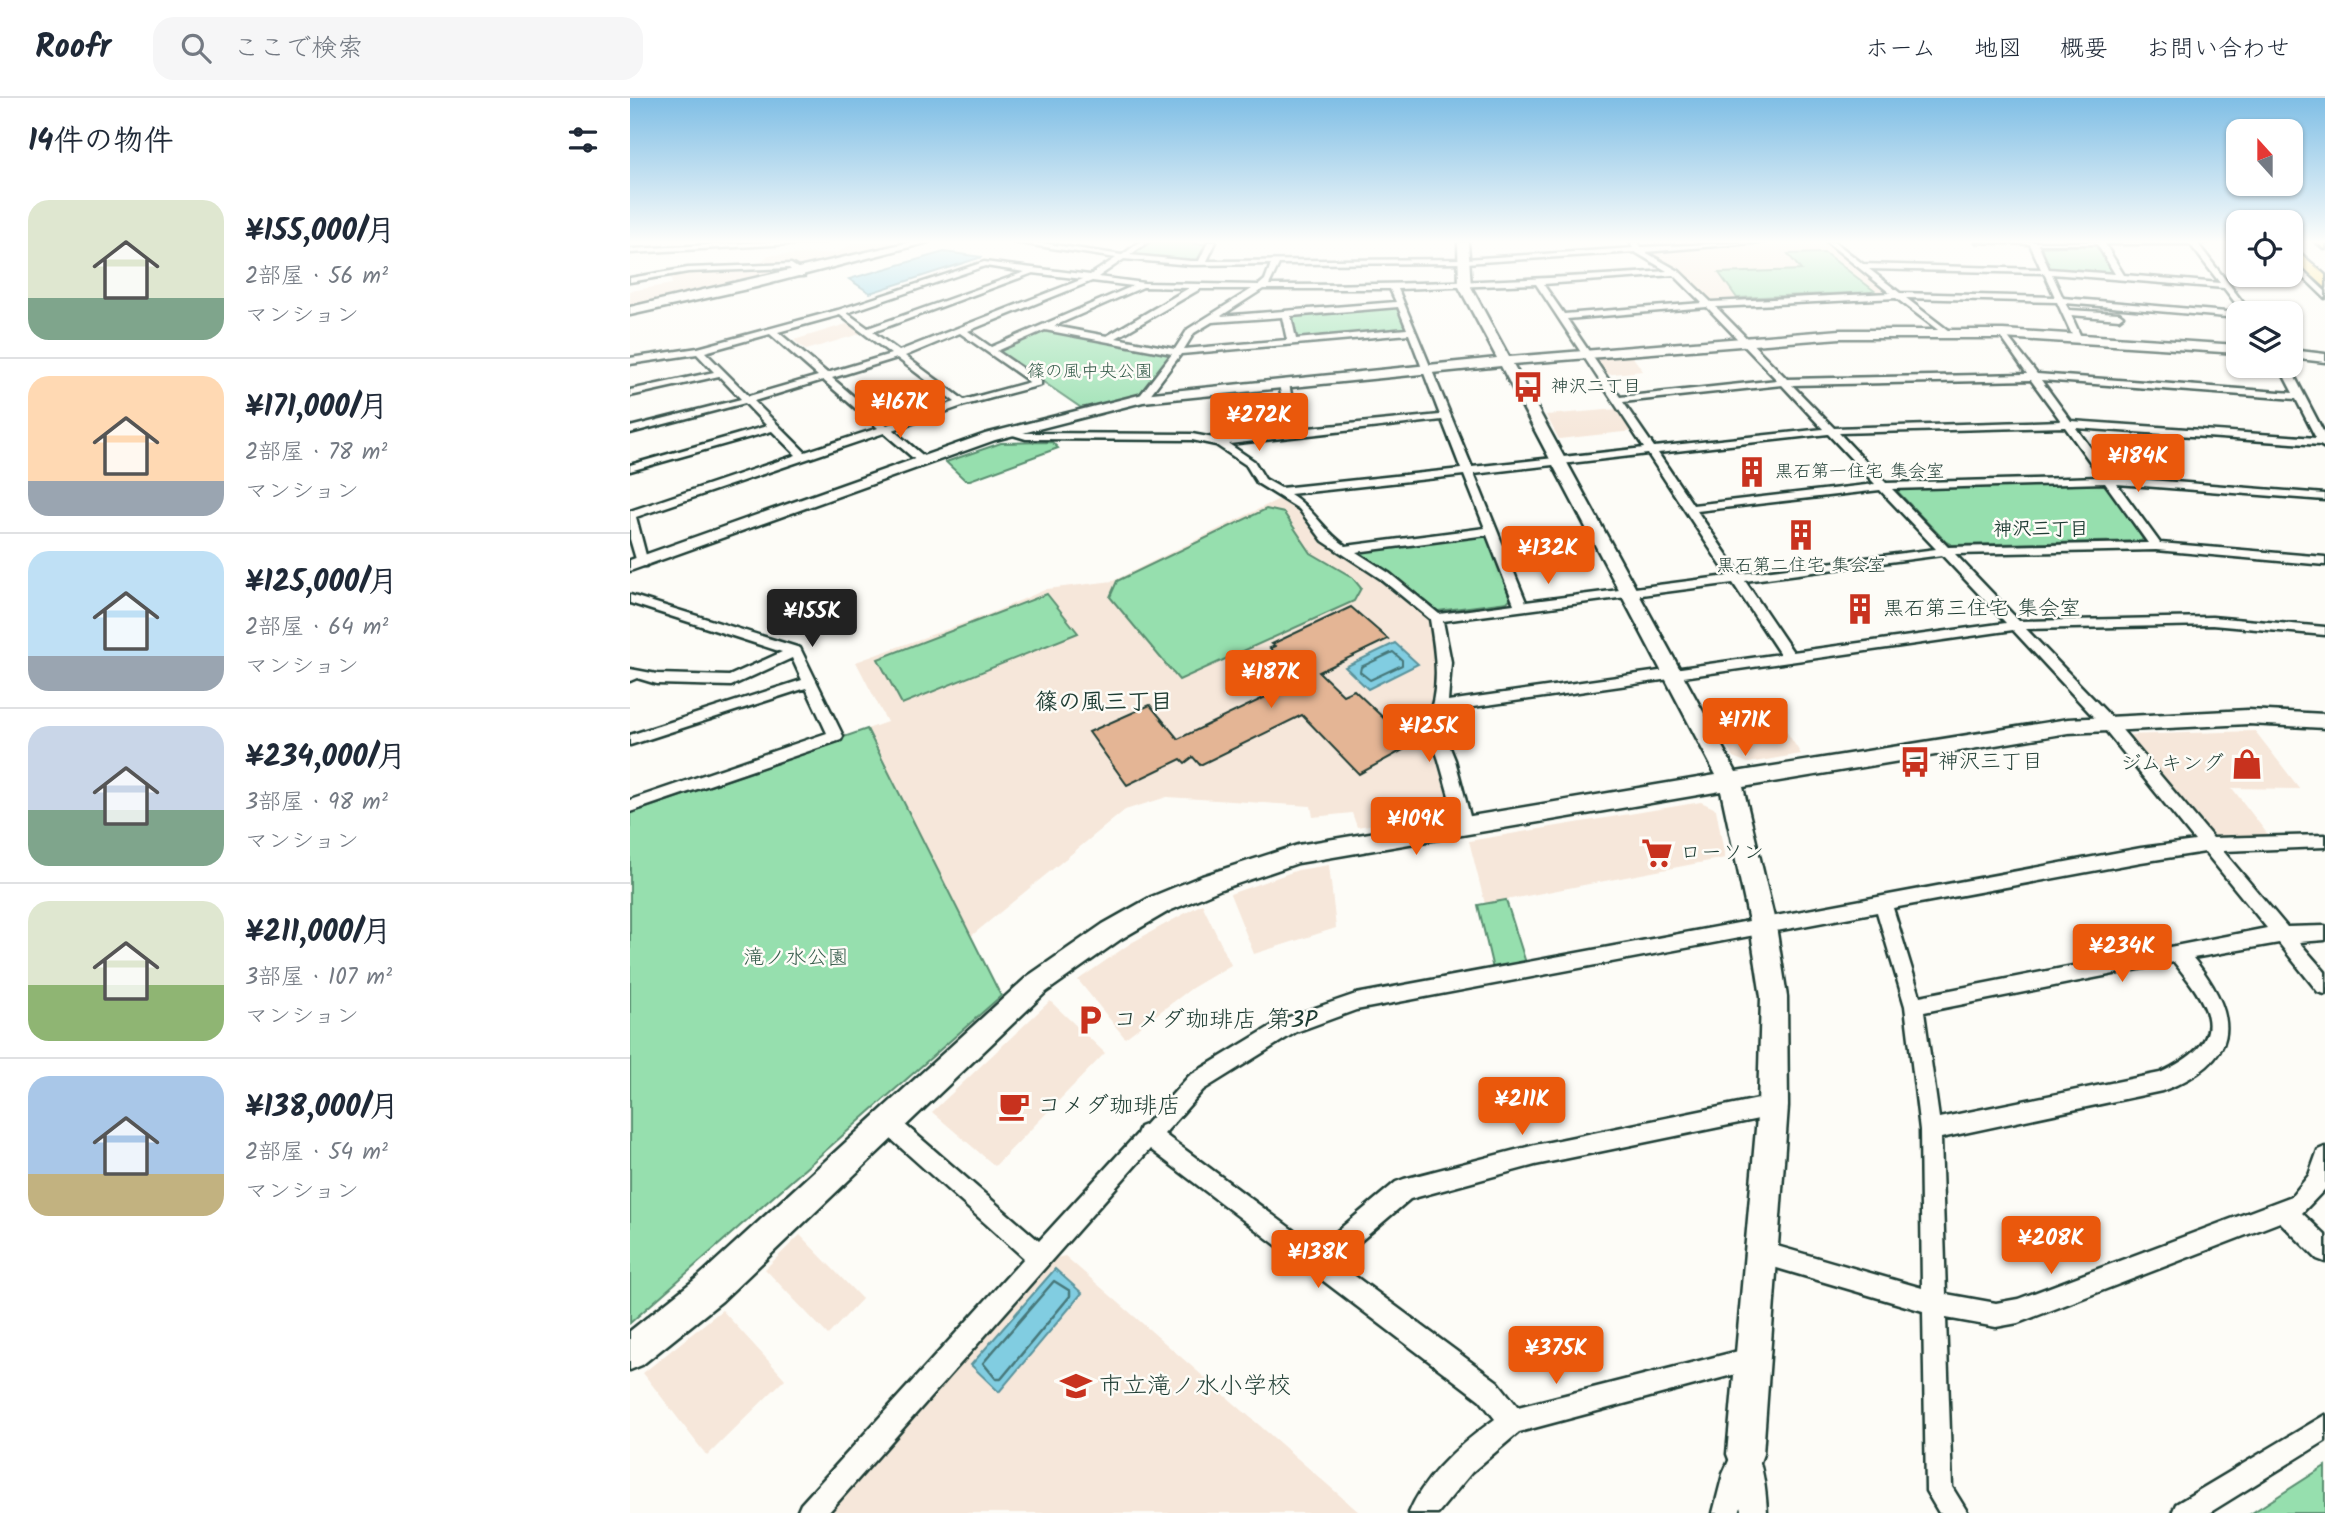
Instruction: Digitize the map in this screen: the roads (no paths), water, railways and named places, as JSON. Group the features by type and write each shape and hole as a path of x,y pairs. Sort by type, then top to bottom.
{"street":[{"path":"630,361 699,351 853,308"},
{"path":"867,331 931,308"},
{"path":"630,430 747,400 898,355 1016,308"},
{"path":"991,350 1089,308"},
{"path":"1108,339 1161,308"},
{"path":"1143,398 1191,331 1228,308"},
{"path":"1211,319 1355,308"},
{"path":"1402,308 1521,607"},
{"path":"1477,308 1730,781 1763,926 1774,997 1773,1106 1745,1454 1726,1513"},
{"path":"1555,308 1789,657"},
{"path":"1561,317 1663,308"},
{"path":"1713,308 2108,722 2325,986"},
{"path":"1914,308 1946,333"},
{"path":"2063,308 2077,337"},
{"path":"2147,308 2226,315"},
{"path":"2065,312 2175,320 2168,310"},
{"path":"841,312 962,403"},
{"path":"1286,314 1292,342"},
{"path":"1044,327 1178,352 1411,331"},
{"path":"961,330 1038,383 962,403 630,515 636,565 1008,432 1143,398 1744,340 1946,333 2077,337 2226,348"},
{"path":"772,331 923,461"},
{"path":"2003,334 2156,546"},
{"path":"699,351 803,456"},
{"path":"2303,355 2325,358"},
{"path":"630,393 721,373"},
{"path":"1617,400 1784,383 2034,377 2300,396"},
{"path":"2290,378 2325,443"},
{"path":"1284,384 1294,433"},
{"path":"1008,432 1026,436 1192,437 1219,442 1445,417"},
{"path":"1279,492 1829,430 2068,424 2325,443"},
{"path":"630,468 774,427"},
{"path":"1219,442 1250,463 1261,481 1303,507 1327,539 1394,582 1436,618 1444,662 1440,708 1433,723 1447,760 1464,824"},
{"path":"1689,509 1882,486 2108,480 2325,497"},
{"path":"1343,550 1492,531"},
{"path":"1436,618 1945,551 2156,546 2325,561"},
{"path":"630,599 795,651 836,736 630,806"},
{"path":"1440,708 2014,625 2212,621 2325,631"},
{"path":"631,673 657,679 731,681 795,651"},
{"path":"630,740 811,682"},
{"path":"630,1353 710,1289 1037,984 1097,941 1160,904 1230,875 1298,854 1464,824 2042,729 2108,722 2248,717 2325,721"},
{"path":"810,1513 1038,1255 1196,1083 1290,1026 1356,1002 1883,903 2209,845 2325,841"},
{"path":"1883,903 1914,1006 1930,1130 1939,1491 1955,1513"},
{"path":"1914,1006 2177,953 2283,935 2325,933"},
{"path":"1930,1130 2162,1082 2202,1060 2215,1041 2220,1026 2217,1009 2177,953"},
{"path":"1317,1263 1404,1190 1535,1155 1773,1106"},
{"path":"888,1123 1038,1255"},
{"path":"1147,1134 1489,1391 1513,1421"},
{"path":"1763,1253 1934,1303 1996,1315 2018,1311 2299,1204 2318,1181 2325,1157"},
{"path":"2284,1211 2325,1251"},
{"path":"1422,1513 1462,1463 1489,1438 1513,1421 1754,1359"},
{"path":"2185,1513 2325,1427"},
{"path":"1745,1454 1752,1483 1754,1513"}],"water":[{"path":"1395,643 1418,664 1368,689 1345,667"},
{"path":"1055,1269 1082,1293 999,1392 971,1365"}],"place":[{"name":"神沢二丁目","path":"1528,387"},
{"name":"黒石第一住宅 集会室","path":"1752,472"},
{"name":"黒石第二住宅 集会室","path":"1801,535"},
{"name":"黒石第三住宅 集会室","path":"1860,609"},
{"name":"神沢三丁目","path":"1915,762"},
{"name":"ジムキング","path":"2247,764"},
{"name":"ローソン","path":"1657,853"},
{"name":"コメダ珈琲店 第3P","path":"1090,1020"},
{"name":"コメダ珈琲店","path":"1014,1106"},
{"name":"市立滝ノ水小学校","path":"1076,1386"}],"district":[{"name":"神沢三丁目","path":"2041,530"},
{"name":"篠の風三丁目","path":"1104,703"}],"park label":[{"name":"篠の風中央公園","path":"1090,372"},
{"name":"滝ノ水公園","path":"796,958"}]}
